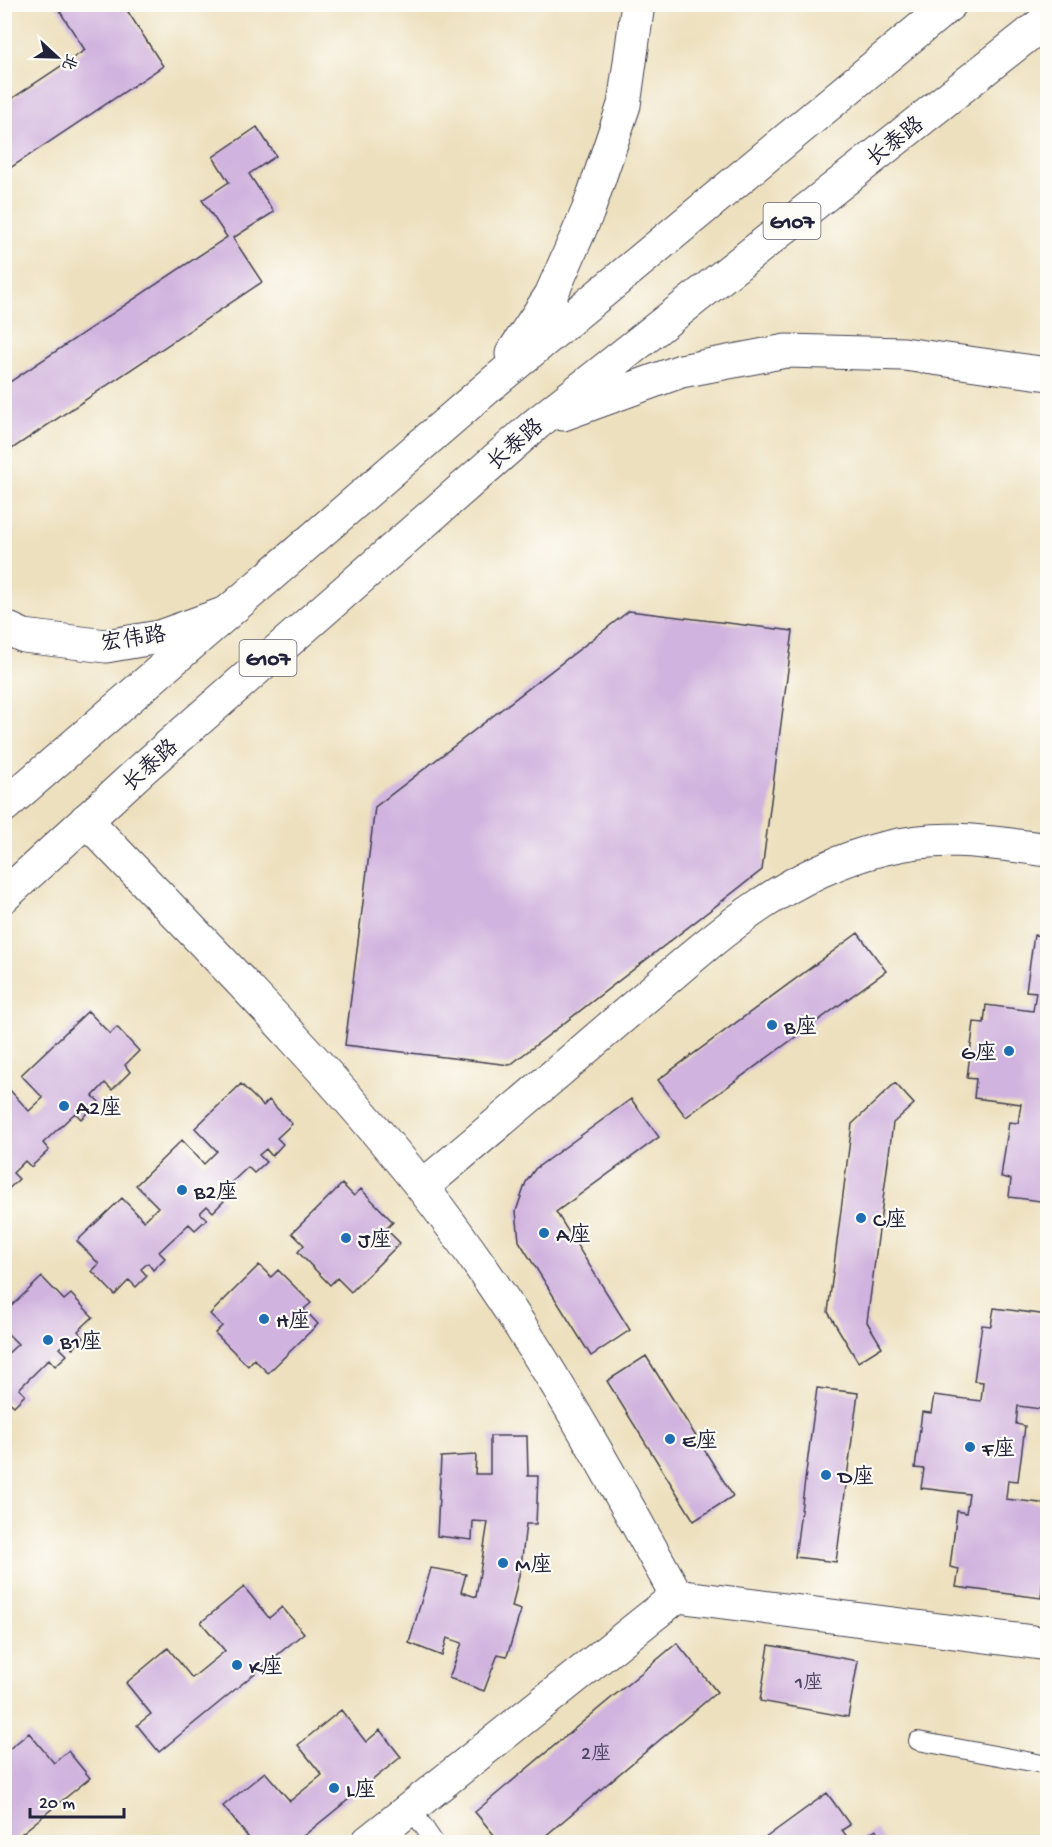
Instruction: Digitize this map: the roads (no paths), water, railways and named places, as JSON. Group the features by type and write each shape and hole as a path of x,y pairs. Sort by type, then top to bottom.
{"main road":[{"path":"494,382 551,295 588,211 624,105 638,4"},
{"name":"G107","path":"4,806 494,382 950,4"},
{"name":"长泰路","path":"4,896 86,820 536,424 1047,19"},
{"path":"536,424 681,371 786,351 904,354 1047,374"},
{"name":"宏伟路","path":"4,627 24,636 106,646 159,637 226,613"},
{"path":"86,820 360,1113 422,1187 480,1264 534,1345 585,1427 677,1596"},
{"path":"422,1187 721,933 781,890 848,858 920,842 956,838 1047,850"},
{"path":"368,1842 677,1596 1047,1644"}],"lane":[{"path":"918,1741 1047,1765"},
{"path":"411,1808 434,1842"}],"place":[{"name":"B座","path":"772,1025"},
{"name":"G座","path":"1009,1051"},
{"name":"A2座","path":"64,1106"},
{"name":"B2座","path":"182,1190"},
{"name":"C座","path":"861,1218"},
{"name":"A座","path":"544,1233"},
{"name":"J座","path":"346,1238"},
{"name":"H座","path":"264,1319"},
{"name":"B1座","path":"48,1340"},
{"name":"E座","path":"670,1439"},
{"name":"F座","path":"970,1447"},
{"name":"D座","path":"826,1475"},
{"name":"M座","path":"503,1563"},
{"name":"K座","path":"237,1665"},
{"name":"L座","path":"334,1788"}]}
